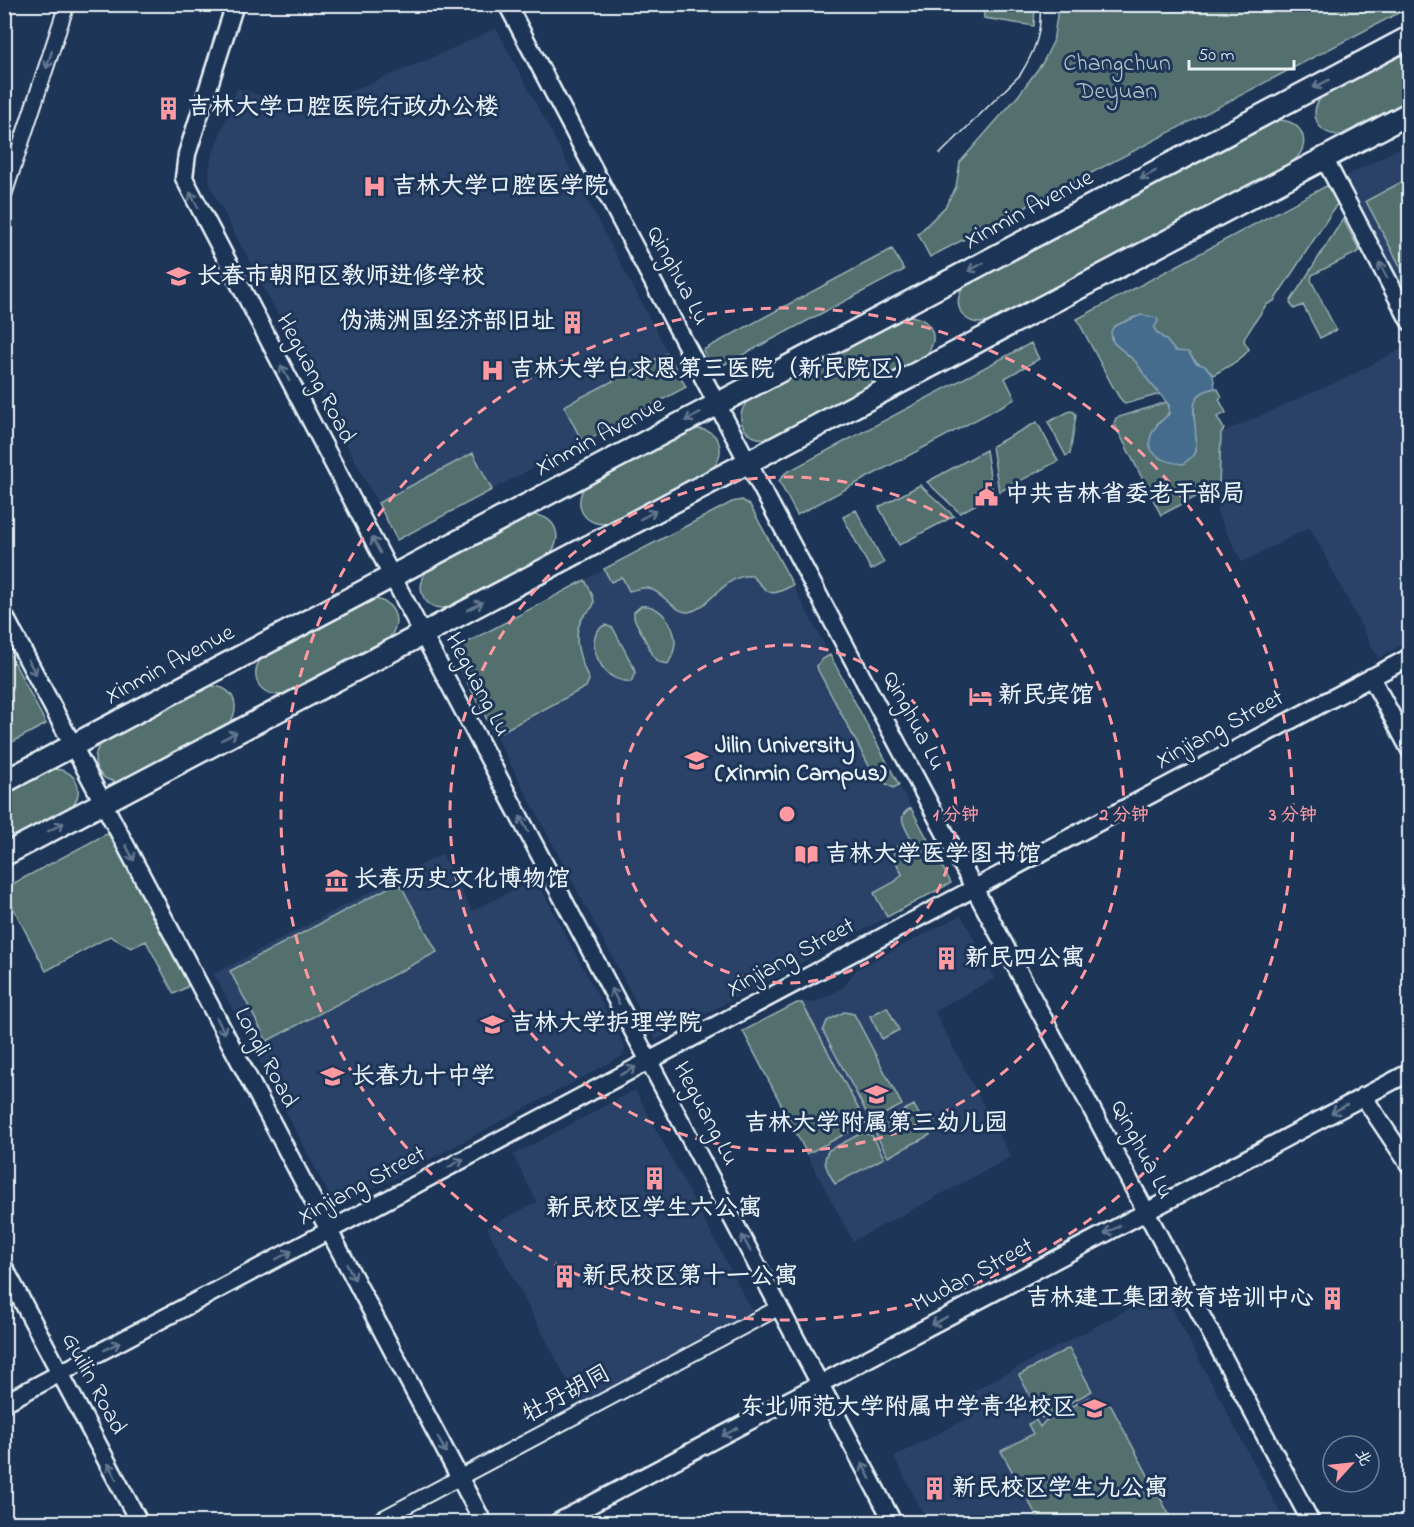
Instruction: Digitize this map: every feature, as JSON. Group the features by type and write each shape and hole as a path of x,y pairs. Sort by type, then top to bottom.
{"main road":[{"name":"Xinmin Avenue","path":"4,782 1410,37"},
{"path":"4,855 1410,113"}],"street":[{"path":"4,195 67,4"},
{"name":"Heguang Road","path":"235,4 187,154 184,178 423,634"},
{"name":"Qinghua Lu","path":"507,4 1311,1522"},
{"path":"1324,158 1410,322"},
{"name":"Longli Road","path":"4,615 483,1522"},
{"name":"Heguang Lu","path":"423,634 893,1522"},
{"name":"Xinjiang Street","path":"4,1403 1410,657"},
{"path":"1371,677 1410,750"},
{"name":"Mudan Street","path":"558,1522 1410,1072"},
{"path":"1363,1096 1410,1167"},
{"name":"Guilin Road","path":"4,1267 139,1522"},
{"name":"牡丹胡同","path":"376,1522 780,1307"}],"shaded area":[{"path":"496,28 686,387 397,540 215,196 210,184 211,159 237,88 284,104 299,107 317,105 432,58"},
{"path":"1409,143 1409,300 1346,176"},
{"path":"1141,315 1157,318 1158,321 1154,328 1157,333 1175,351 1188,352 1196,363 1205,366 1213,375 1215,388 1202,393 1195,401 1196,451 1183,464 1161,458 1151,449 1151,436 1156,426 1169,414 1169,405 1136,362 1113,342 1111,333 1115,326"},
{"path":"1409,345 1409,641 1378,658 1310,527 1242,562 1217,513 1221,433 1344,379"},
{"name":"Jilin University (Xinmin Campus)","path":"742,500 750,505 951,883 656,1040 451,651 732,502"},
{"path":"442,854 472,911 536,879 625,1047 624,1055 336,1208 214,974"},
{"name":"吉林大学附属第三幼儿园","path":"961,915 995,978 934,1011 1011,1157 853,1241 741,1031 797,1002 815,1002 844,987 856,970"},
{"path":"635,1090 754,1314 581,1406 487,1228 537,1202 513,1155"},
{"name":"东北师范大学附属中学青华校区","path":"1163,1291 1285,1522 928,1522 894,1457 968,1418 958,1399"}],"green space":[{"name":"Changchun Deyuan","path":"1409,4 1410,7 930,257 918,234 945,207 956,187 960,162 1018,96 1043,62 1053,42 1057,16 1056,5"},
{"path":"983,5 1035,5 1034,26 984,18"},
{"path":"1409,49 1409,100 1341,135 1326,132 1321,128 1315,111 1321,97"},
{"path":"1278,120 1294,124 1303,135 1302,149 1292,162 991,321 972,322 961,312 958,304 959,296 970,281"},
{"path":"1409,178 1409,283 1366,201"},
{"path":"1330,184 1339,201 1274,301 1266,305 1245,337 1244,341 1249,349 1232,364 1213,375 1197,363 1190,354 1175,351 1154,328 1158,321 1135,317 1115,326 1111,338 1114,343 1136,362 1160,394 1125,404 1113,387 1077,319"},
{"path":"1343,219 1360,251 1312,275 1311,280 1336,330 1320,338 1303,305 1294,309 1290,302"},
{"path":"892,249 904,270 714,370 703,350"},
{"path":"907,316 923,320 932,331 932,346 921,359 773,437 763,439 755,437 743,427 742,412 753,397"},
{"path":"1031,343 1039,359 1005,378 1015,399 797,515 779,481 785,473"},
{"path":"667,353 686,387 583,443 564,406"},
{"path":"1215,388 1222,397 1219,399 1226,413 1217,417 1224,429 1221,433 1219,485 1161,515 1114,423 1116,418 1167,402 1169,412 1157,424 1159,458 1183,464 1196,451 1194,404 1200,394"},
{"path":"1070,411 1076,415 1070,454 1066,456 1048,422"},
{"path":"1037,422 1058,461 999,492 992,446"},
{"path":"694,429 709,432 718,440 720,453 714,467 612,522 595,523 584,515 580,502 585,486"},
{"path":"986,450 993,495 960,513 927,482"},
{"path":"473,453 492,490 397,540 378,503"},
{"path":"920,485 954,516 899,545 879,507"},
{"path":"742,500 750,505 793,585 773,593 766,590 752,576 742,577 733,580 696,610 688,612 678,609 648,588 629,591 622,577 611,582 604,569 732,502"},
{"path":"856,510 884,563 871,570 843,517"},
{"path":"531,515 546,518 554,527 557,539 551,553 453,606 436,607 425,600 421,586 427,570"},
{"path":"585,580 594,602 579,624 577,632 578,648 589,680 586,687 495,735 451,651"},
{"path":"370,599 385,602 394,611 396,623 390,637 288,693 271,694 260,686 256,673 257,665 262,657"},
{"path":"641,606 654,608 669,621 675,644 668,664 659,662 654,657 634,618 634,612"},
{"path":"605,625 613,628 634,668 635,673 631,682 620,680 607,673 598,659 595,651 595,636"},
{"path":"5,645 46,724 5,746 5,690 8,680 4,666"},
{"path":"830,655 899,785 893,788 875,777 818,670 817,666 821,660"},
{"path":"210,686 224,689 233,698 235,710 229,724 121,782 106,779 101,775 95,757 101,743"},
{"path":"52,769 67,772 76,781 78,793 72,807 5,844 5,793"},
{"path":"911,808 951,883 887,917 874,893 896,881 902,874 895,860 894,850 909,840 903,818 906,811"},
{"path":"106,834 111,836 188,983 187,987 174,994 146,941 131,948 110,936 46,971 5,892 5,888"},
{"path":"399,882 437,952 267,1041 230,971"},
{"path":"797,1003 802,1003 866,1123 807,1154 743,1031"},
{"path":"887,1007 899,1030 882,1039 870,1016"},
{"path":"844,1012 854,1014 902,1105 871,1121 823,1031 827,1021"},
{"path":"914,1105 930,1135 888,1157 872,1127"},
{"path":"864,1133 874,1138 884,1158 835,1184 826,1167 826,1154 829,1150"},
{"path":"1069,1348 1092,1391 1042,1418 1019,1375"},
{"path":"1088,1398 1100,1399 1111,1406 1173,1522 1040,1522 1001,1451 1033,1434 1028,1424 1036,1420 1040,1427 1045,1421"}],"tram line":[{"path":"940,154 1020,75 1030,58 1036,41 1040,24 1040,4"}],"place":[{"name":"吉林大学口腔医院行政办公楼","path":"169,108"},
{"name":"吉林大学口腔医学院","path":"374,187"},
{"name":"长春市朝阳区教师进修学校","path":"179,277"},
{"name":"伪满洲国经济部旧址","path":"573,322"},
{"name":"吉林大学白求恩第三医院（新民院区）","path":"492,370"},
{"name":"中共吉林省委老干部局","path":"987,495"},
{"name":"新民宾馆","path":"980,696"},
{"name":"Jilin University (Xinmin Campus)","path":"697,760"},
{"name":"吉林大学医学图书馆","path":"807,855"},
{"name":"长春历史文化博物馆","path":"336,880"},
{"name":"新民四公寓","path":"947,959"},
{"name":"吉林大学护理学院","path":"492,1024"},
{"name":"长春九十中学","path":"333,1077"},
{"name":"吉林大学附属第三幼儿园","path":"876,1094"},
{"name":"新民校区学生六公寓","path":"654,1179"},
{"name":"新民校区第十一公寓","path":"564,1277"},
{"name":"吉林建工集团教育培训中心","path":"1332,1299"},
{"name":"东北师范大学附属中学青华校区","path":"1094,1408"},
{"name":"新民校区学生九公寓","path":"934,1489"}]}
